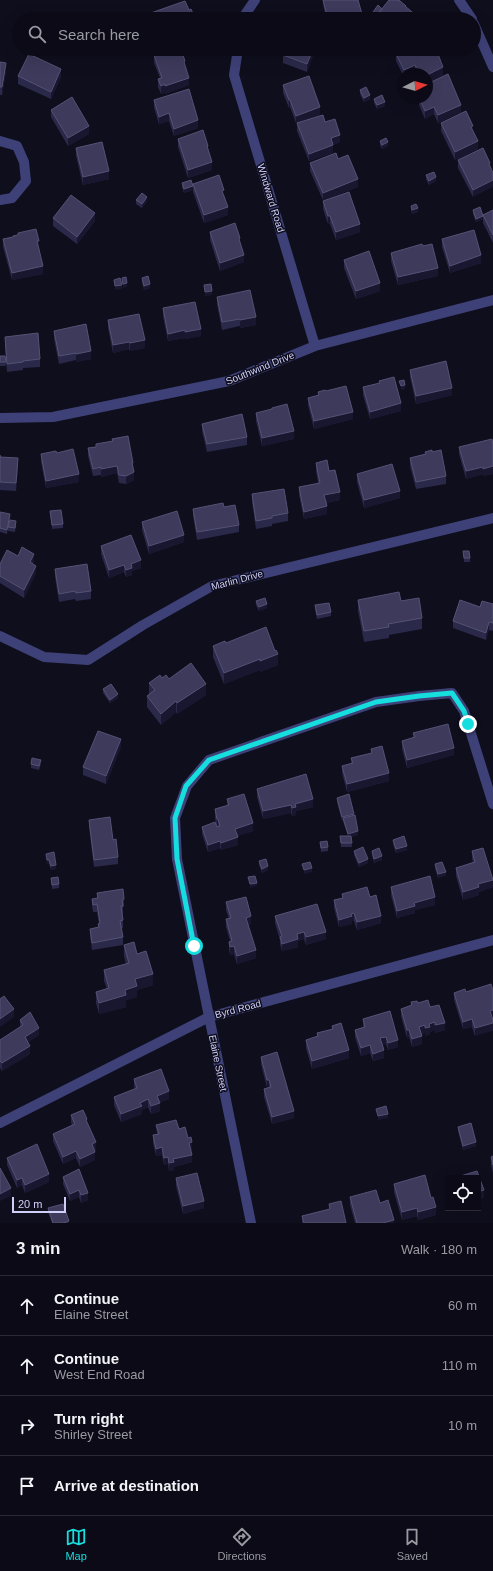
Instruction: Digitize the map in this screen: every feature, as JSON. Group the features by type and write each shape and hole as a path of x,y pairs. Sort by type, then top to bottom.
{"street":[{"path":"247,12 255,0"},
{"path":"459,0 467,12"},
{"path":"481,40 493,67"},
{"name":"Windward Road","path":"237,56 234,75 315,346"},
{"path":"0,141 17,146 24,162 26,181 12,198 0,200"},
{"name":"Southwind Drive","path":"0,418 53,417 229,381 315,346 493,300"},
{"name":"Marlin Drive","path":"0,636 44,657 88,660 143,625 212,586 493,518"},
{"name":"Elaine Street","path":"251,1223 177,859 175,818 186,786 209,760 376,702 452,693 464,711 493,804"},
{"name":"Byrd Road","path":"0,1123 209,1017 493,940"}],"building":[{"path":"323,0 358,0 361,12 326,12"},
{"path":"389,0 399,0 412,12 379,12"},
{"path":"185,1 189,10 191,9 192,12 154,12"},
{"path":"378,5 382,9 380,12 373,12"},
{"path":"28,56 33,56 61,69 51,92 18,76"},
{"path":"154,56 183,56 189,78 161,86 158,79 162,78"},
{"path":"286,56 310,56 307,64"},
{"path":"397,56 439,56 443,67 433,72 433,68 416,68 415,65 408,68 403,68"},
{"path":"0,62 6,63 2,87 0,87"},
{"path":"448,74 461,105 438,115 434,107 425,111 422,104 433,104 433,81"},
{"path":"309,76 320,107 296,116 283,85"},
{"path":"366,87 370,95 364,98 360,90"},
{"path":"189,89 198,120 174,129 169,113 159,117 154,100"},
{"path":"382,95 385,102 377,105 374,99"},
{"path":"72,97 89,126 68,138 51,110"},
{"path":"466,111 473,126 471,127 478,141 455,152 441,123"},
{"path":"323,115 325,122 335,119 340,135 331,138 333,145 309,154 297,123"},
{"path":"203,130 212,162 188,170 178,139"},
{"path":"386,138 388,142 382,145 380,141"},
{"path":"102,142 109,171 83,177 76,148"},
{"path":"483,148 490,163 489,164 493,173 493,180 473,190 458,160"},
{"path":"336,153 338,159 348,155 358,179 323,193 310,163"},
{"path":"434,172 436,177 429,181 426,175"},
{"path":"219,175 224,190 222,191 228,207 204,215 193,184"},
{"path":"191,180 193,186 184,189 182,183"},
{"path":"349,192 360,224 336,232 323,201"},
{"path":"142,193 147,197 142,204 136,200"},
{"path":"71,195 95,213 77,237 53,218"},
{"path":"416,204 418,208 412,210 411,206"},
{"path":"480,207 483,216 476,219 473,210"},
{"path":"493,210 493,235 483,215"},
{"path":"235,223 244,255 220,263 210,232"},
{"path":"36,229 39,241 37,241 43,266 12,273 3,239 18,235 18,233"},
{"path":"474,230 481,255 450,266 442,239"},
{"path":"422,244 423,246 432,244 438,268 398,277 391,253"},
{"path":"369,251 380,283 356,291 344,260"},
{"path":"148,276 150,284 144,286 142,278"},
{"path":"126,277 127,283 123,284 122,278"},
{"path":"120,278 122,285 115,286 114,280"},
{"path":"211,284 212,291 205,292 204,285"},
{"path":"250,290 256,317 222,322 217,297"},
{"path":"195,302 201,329 185,332 185,330 168,334 163,308"},
{"path":"139,314 145,340 113,345 108,320"},
{"path":"86,324 91,351 59,356 54,331"},
{"path":"38,333 40,359 7,364 5,337"},
{"path":"0,356 5,356 6,362 0,362"},
{"path":"446,361 452,388 416,396 410,370"},
{"path":"394,377 401,403 370,412 363,387 380,383 379,381"},
{"path":"404,380 405,385 401,386 399,381"},
{"path":"346,386 353,412 314,421 308,398 319,395 318,392"},
{"path":"287,404 294,431 262,438 256,413"},
{"path":"242,414 247,437 207,444 202,424"},
{"path":"128,436 134,472 126,476 119,475 117,466 93,469 88,448 96,447 96,444 113,441 112,439"},
{"path":"492,439 493,466 466,471 459,447"},
{"path":"73,449 79,474 46,481 41,454 56,451 57,453"},
{"path":"432,450 432,452 441,450 446,476 416,482 410,458 426,454 425,452"},
{"path":"0,457 18,458 16,483 0,482"},
{"path":"327,460 329,471 335,470 340,492 324,495 327,506 304,512 299,487 320,483 316,463"},
{"path":"392,464 400,491 364,500 357,474"},
{"path":"284,489 288,513 256,521 252,494"},
{"path":"223,503 224,507 235,505 239,525 197,532 193,509"},
{"path":"61,510 63,524 52,525 50,511"},
{"path":"177,511 184,535 149,546 142,522"},
{"path":"0,512 10,514 7,530 0,528"},
{"path":"10,520 16,521 15,528 8,527"},
{"path":"131,535 141,560 131,564 132,568 126,570 124,565 109,570 101,546"},
{"path":"22,547 34,554 30,562 36,566 24,590 0,576 0,564 7,550 18,556"},
{"path":"463,551 469,551 470,558 464,558"},
{"path":"87,564 91,591 76,593 75,591 59,594 55,569"},
{"path":"399,592 401,601 419,598 422,618 388,624 389,627 364,631 358,600"},
{"path":"265,598 267,604 259,607 256,601"},
{"path":"460,600 480,607 482,601 493,604 493,623 489,622 486,633 453,621"},
{"path":"329,603 331,612 317,615 315,605"},
{"path":"266,627 275,651 276,650 278,654 260,661 260,659 224,673 213,646 225,641 226,643"},
{"path":"191,663 206,684 177,703 176,701 161,714 147,696 155,690 149,683 160,675 162,678 166,675 169,679"},
{"path":"111,684 118,694 110,700 103,689"},
{"path":"448,724 454,748 407,760 402,741 415,737 413,733"},
{"path":"98,731 121,739 106,776 83,767"},
{"path":"382,746 389,773 347,784 342,766 353,763 351,758 372,753 371,749"},
{"path":"32,758 41,760 39,766 31,764"},
{"path":"306,774 313,799 295,804 296,807 292,808 291,805 263,811 257,789"},
{"path":"244,794 253,823 235,829 238,837 221,843 220,841 208,845 202,827 215,822 217,827 220,826 215,809 229,805 227,799"},
{"path":"349,794 354,814 342,817 337,798"},
{"path":"355,815 358,831 348,834 343,818"},
{"path":"110,817 113,840 116,839 118,857 94,860 89,820"},
{"path":"340,836 351,836 352,843 341,843"},
{"path":"404,836 407,846 396,849 393,840"},
{"path":"327,841 328,847 321,848 320,842"},
{"path":"363,847 368,859 359,863 354,851"},
{"path":"379,848 382,856 374,859 372,851"},
{"path":"483,848 493,880 478,884 479,887 463,892 456,868 475,862 472,851"},
{"path":"54,852 56,865 51,866 49,860 47,860 46,854"},
{"path":"266,859 268,866 262,869 259,861"},
{"path":"310,862 312,868 304,870 302,864"},
{"path":"442,862 446,872 438,874 435,864"},
{"path":"255,876 257,883 250,884 248,877"},
{"path":"430,876 435,897 414,903 415,906 397,911 391,887"},
{"path":"58,877 59,884 52,885 51,878"},
{"path":"367,887 370,897 376,895 381,916 357,922 354,913 351,914 352,916 339,920 334,900 343,898 342,894"},
{"path":"123,889 124,899 122,900 123,906 121,906 123,920 120,921 123,937 92,943 90,929 99,927 98,924 100,923 97,904 93,905 92,899 98,898 97,893"},
{"path":"246,897 251,916 246,918 256,950 237,956 234,946 230,947 229,942 232,941 226,919 231,918 226,902"},
{"path":"317,904 326,932 306,937 304,932 297,934 298,939 282,944 280,937 282,936 275,916"},
{"path":"134,942 137,954 146,951 153,974 135,979 137,986 125,990 126,995 99,1003 96,992 109,988 104,970 129,963 124,945"},
{"path":"491,984 493,991 493,1010 490,1011 493,1023 475,1028 472,1019 463,1022 454,993 465,989 466,992"},
{"path":"4,996 14,1009 0,1019 0,999"},
{"path":"428,1000 430,1007 439,1005 445,1023 435,1025 435,1022 429,1024 430,1027 425,1028 425,1025 419,1027 422,1036 412,1039 409,1030 407,1030 401,1009 412,1005 411,1002 417,1001 418,1003"},
{"path":"390,1011 398,1040 388,1043 386,1037 380,1038 384,1050 373,1054 370,1045 361,1048 355,1030 365,1027 363,1019"},
{"path":"30,1012 39,1028 25,1037 30,1046 2,1063 0,1061 0,1040 23,1025 20,1020"},
{"path":"341,1023 349,1050 312,1061 306,1040 318,1036 317,1033 333,1029 332,1026"},
{"path":"277,1052 294,1111 272,1117 264,1089 271,1087 269,1080 267,1080 261,1057"},
{"path":"161,1069 169,1091 157,1096 160,1103 151,1106 148,1099 140,1103 142,1106 121,1114 114,1097 137,1088 134,1079"},
{"path":"386,1106 388,1114 378,1116 376,1109"},
{"path":"83,1110 96,1142 92,1144 95,1152 80,1159 76,1151 63,1157 53,1134 75,1124 71,1115"},
{"path":"176,1120 179,1129 185,1127 188,1138 191,1137 192,1142 189,1143 192,1155 173,1159 174,1162 169,1163 168,1157 164,1158 162,1147 156,1149 153,1135 159,1134 156,1125"},
{"path":"471,1123 476,1142 463,1146 458,1127"},
{"path":"37,1144 49,1174 25,1185 22,1178 17,1180 7,1158"},
{"path":"0,1168 11,1188 0,1194"},
{"path":"79,1169 88,1193 81,1195 79,1190 70,1194 63,1177"},
{"path":"477,1171 478,1175 464,1175"},
{"path":"197,1173 204,1201 183,1206 176,1178"},
{"path":"425,1175 431,1198 433,1197 436,1207 418,1212 417,1208 402,1212 394,1184"},
{"path":"481,1182 484,1190 481,1191"},
{"path":"376,1190 380,1203 388,1200 394,1220 383,1223 357,1223 350,1197"},
{"path":"341,1201 346,1223 304,1223 302,1216 330,1209 329,1204"},
{"path":"63,1204 69,1221 63,1223 53,1223 48,1208"}],"route":[{"path":"194,946 177,859 175,818 186,786 209,760 376,702 419,696 452,693 464,711 468,724"}]}
